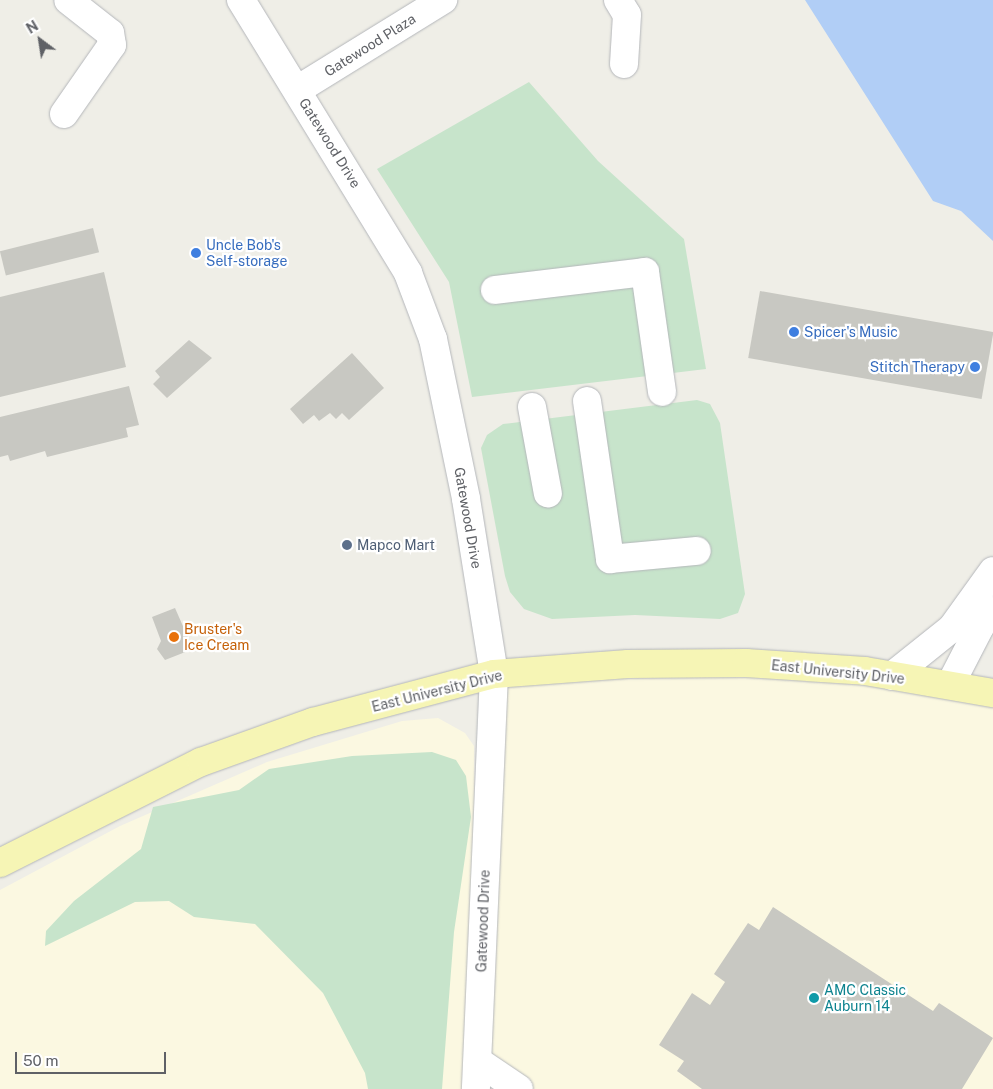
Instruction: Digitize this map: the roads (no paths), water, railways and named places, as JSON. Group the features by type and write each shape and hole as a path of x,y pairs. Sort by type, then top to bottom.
{"main road":[{"name":"East University Drive","path":"0,863 201,762 313,722 494,674 628,664 746,663 892,676 993,693"}],"street":[{"path":"64,114 112,45 110,33 68,0"},
{"name":"Gatewood Drive","path":"241,0 408,273 433,339 494,674 479,1062 476,1089"},
{"name":"Gatewood Plaza","path":"297,90 443,0"},
{"path":"618,0 627,15 624,64"},
{"path":"495,290 645,272 662,392"},
{"path":"587,401 610,559 697,551"},
{"path":"532,407 548,494"},
{"path":"892,676 952,628 979,595 993,571"},
{"path":"950,685 980,627 979,595"},
{"path":"479,1062 519,1089"}],"water":[{"path":"805,0 993,0 993,241 961,211 933,201"}],"place":[{"name":"Uncle Bob's Self-storage","path":"196,253"},
{"name":"Spicer's Music","path":"794,332"},
{"name":"Stitch Therapy","path":"975,367"},
{"name":"Mapco Mart","path":"347,545"},
{"name":"Bruster's Ice Cream","path":"174,637"},
{"name":"AMC Classic Auburn 14","path":"814,998"}]}
